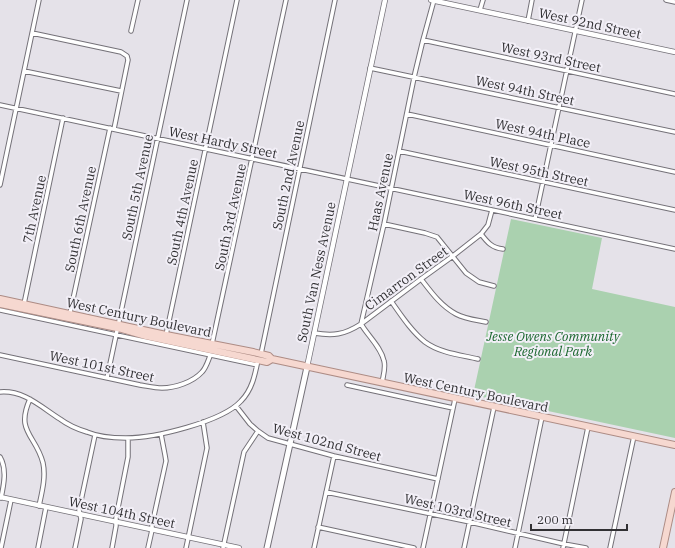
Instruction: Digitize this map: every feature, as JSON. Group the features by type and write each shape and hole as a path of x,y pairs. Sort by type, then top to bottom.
{"main road":[{"name":"West Century Boulevard","path":"0,299 70,313 118,326 146,336 259,360 269,356 272,359 306,367 675,445"},
{"name":"West Century Boulevard","path":"0,304 212,344 259,360"},
{"name":"South Van Ness Avenue","path":"267,548 306,367"},
{"path":"662,548 675,492"}],"street":[{"path":"0,185 39,0"},
{"path":"132,31 138,0"},
{"name":"South 5th Avenue","path":"107,378 187,0"},
{"name":"South 4th Avenue","path":"166,335 237,0"},
{"name":"South 3rd Avenue","path":"212,344 286,0"},
{"name":"South 2nd Avenue","path":"236,406 245,396 252,384 259,360 335,0"},
{"name":"South Van Ness Avenue","path":"306,367 385,0"},
{"name":"West 92nd Street","path":"433,0 675,52"},
{"name":"Haas Avenue","path":"361,324 392,188 414,77 433,0"},
{"path":"480,10 483,0"},
{"path":"528,21 532,0"},
{"path":"535,219 582,0"},
{"path":"666,0 675,2"},
{"name":"South 6th Avenue","path":"32,33 121,52 127,56 128,60 70,313"},
{"name":"West 93rd Street","path":"423,40 675,94"},
{"name":"West 94th Street","path":"370,68 675,132"},
{"path":"24,71 121,91"},
{"name":"West Hardy Street","path":"0,105 347,178"},
{"name":"West 94th Place","path":"407,114 675,172"},
{"name":"7th Avenue","path":"24,304 63,118"},
{"name":"West 95th Street","path":"399,151 675,210"},
{"name":"West 96th Street","path":"347,178 675,248"},
{"name":"Cimarron Street","path":"314,333 331,335 340,334 361,324 481,234 488,225 492,210"},
{"path":"384,224 432,234 441,241 460,267 472,278 479,282 494,286"},
{"path":"481,234 490,244 498,249 503,249"},
{"path":"421,278 441,304 455,314 486,322"},
{"path":"391,301 412,329 426,342 447,352 478,359"},
{"name":"West Century Boulevard","path":"0,310 112,333 210,356 259,360"},
{"path":"361,324 380,350 384,361 382,383"},
{"name":"West 101st Street","path":"0,355 161,388 183,384 202,373 210,356"},
{"name":"West Century Boulevard","path":"347,385 453,408"},
{"path":"0,392 18,394 30,399 70,425 95,435 116,438 161,434 221,415 236,406"},
{"path":"30,399 24,419 29,434 40,454 43,467 44,477 39,506"},
{"path":"423,548 455,399"},
{"name":"West 102nd Street","path":"236,406 250,424 258,432 268,438 334,456 438,479"},
{"path":"464,548 494,407"},
{"path":"515,548 542,417"},
{"path":"186,548 207,448 202,422"},
{"path":"564,546 588,427"},
{"path":"223,546 244,452 258,432"},
{"path":"148,548 166,461 161,434"},
{"path":"74,548 80,519 79,510 95,435"},
{"path":"610,548 634,436"},
{"path":"112,548 116,518 128,457 128,438"},
{"path":"314,548 334,456"},
{"path":"0,457 3,462 5,480 1,497"},
{"name":"West 103rd Street","path":"326,492 470,522 564,546 586,548"},
{"name":"West 104th Street","path":"1,497 188,537 223,546 239,548"},
{"path":"1,548 11,500"},
{"path":"38,548 46,507"},
{"path":"318,527 414,548"}],"green space":[{"name":"Jesse Owens Community Regional Park","path":"511,219 602,238 592,289 675,307 675,438 473,395"}]}
